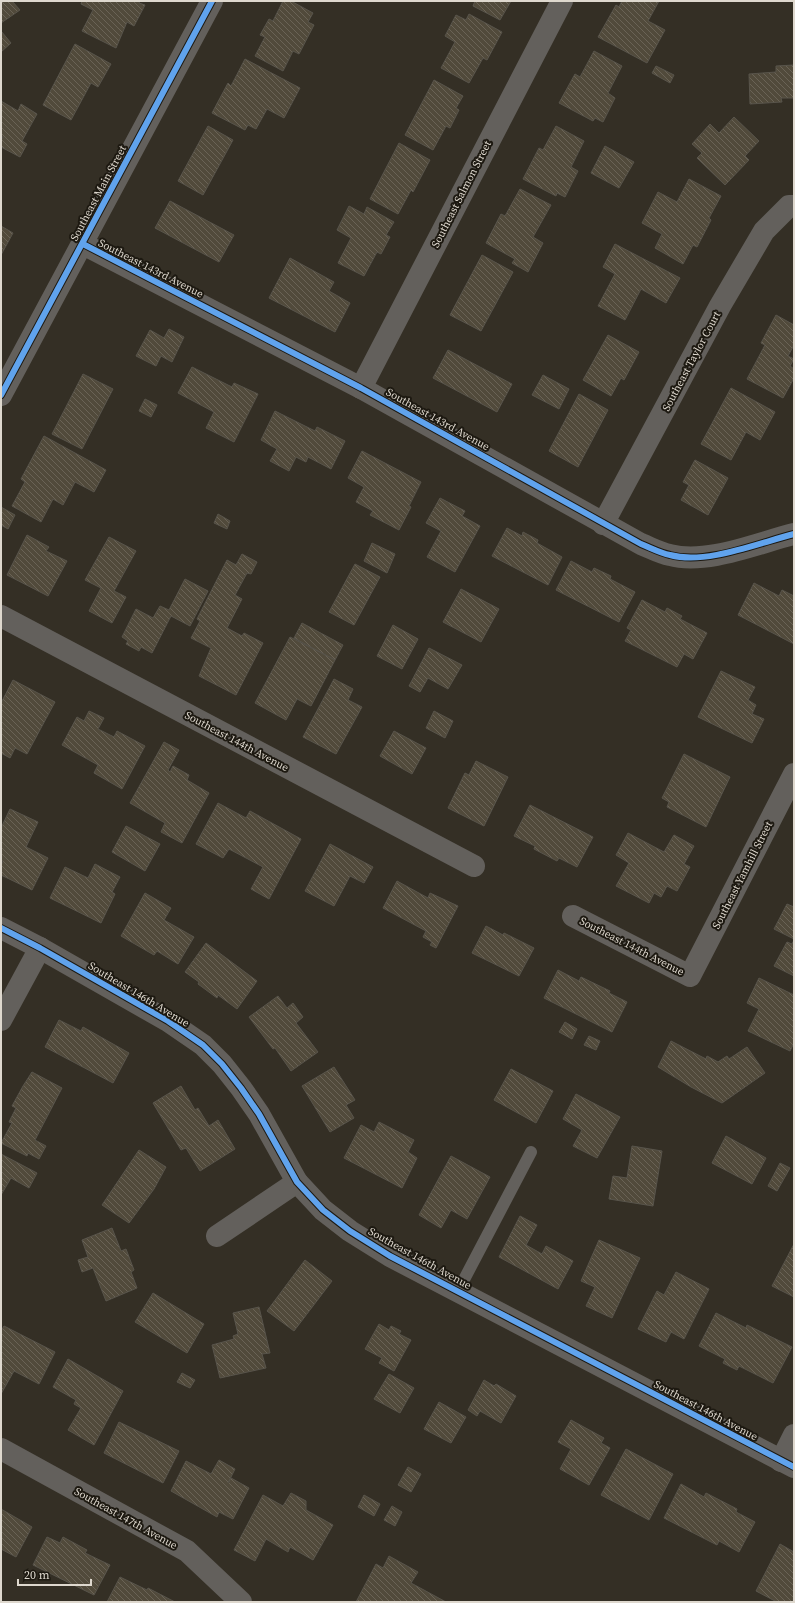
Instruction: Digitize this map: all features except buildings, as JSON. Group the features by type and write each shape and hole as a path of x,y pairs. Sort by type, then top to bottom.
{"street":[{"name":"Southeast Main Street","path":"1,395 212,1"},
{"name":"Southeast Salmon Street","path":"361,388 562,1"},
{"name":"Southeast Taylor Court","path":"603,524 720,306 764,231 792,206"},
{"name":"Southeast 143rd Avenue","path":"83,244 361,388 641,544 671,556 698,558 731,552 794,534"},
{"name":"Southeast 144th Avenue","path":"1,616 474,866"},
{"name":"Southeast Yamhill Street","path":"690,976 794,774"},
{"name":"Southeast 144th Avenue","path":"573,916 690,976"},
{"name":"Southeast 146th Avenue","path":"1,928 40,948 168,1021 203,1045 222,1064 259,1114 296,1182 323,1210 350,1231 390,1256 787,1464"},
{"path":"1,1020 40,948"},
{"path":"217,1236 296,1182"},
{"path":"787,1464 794,1435"},
{"name":"Southeast 147th Avenue","path":"1,1449 187,1551 241,1602"}],"lane":[{"path":"458,1291 531,1152"}],"cycle path":[{"path":"1,395 212,1"},
{"path":"83,244 361,388 641,544 666,554 684,557 700,557 732,552 794,534"},
{"path":"1,928 40,948 168,1021 203,1045 222,1064 259,1114 297,1182 323,1210 350,1231 390,1256 794,1467"}]}
